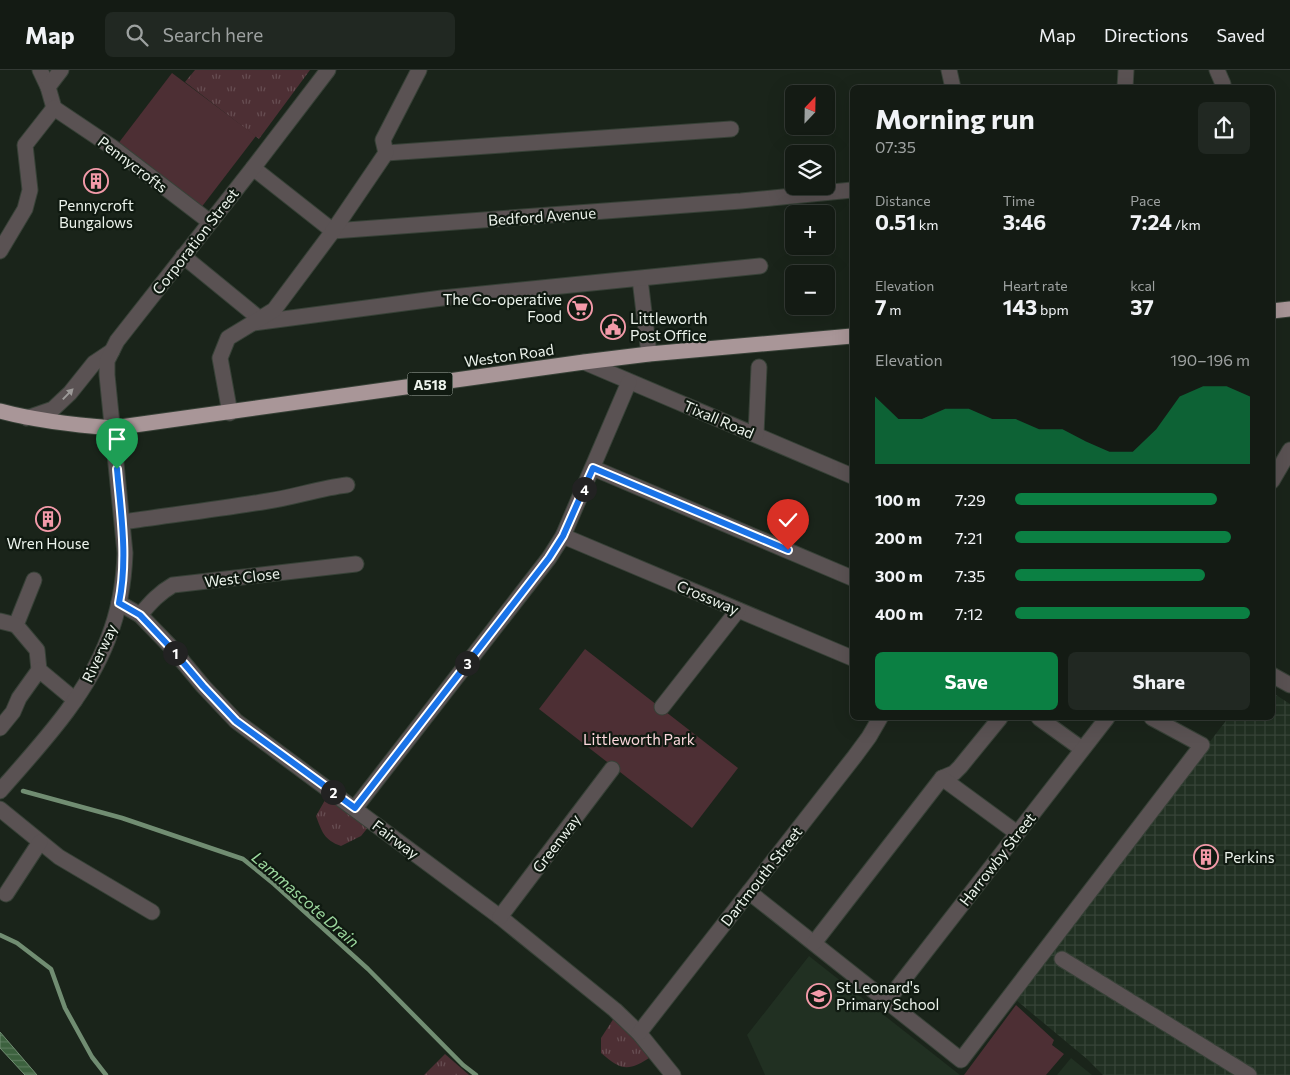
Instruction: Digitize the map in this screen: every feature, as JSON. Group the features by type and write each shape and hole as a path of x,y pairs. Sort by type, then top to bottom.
{"highway":[{"path":"1275,310 1290,310"},
{"name":"Weston Road","path":"0,411 69,425 113,428 584,362 649,354 850,336"}],"street":[{"path":"0,251 25,209 30,190 26,145 54,108 40,70"},
{"path":"48,88 61,70"},
{"name":"Corporation Street","path":"113,428 107,361 117,341 328,70"},
{"path":"230,413 220,358 228,338 274,310 334,231 386,153 383,140 418,70"},
{"path":"949,70 952,85"},
{"path":"1124,85 1126,70"},
{"name":"Pennycrofts","path":"54,108 112,147 210,222"},
{"path":"386,153 731,129"},
{"path":"253,168 334,231"},
{"name":"Bedford Avenue","path":"334,231 741,201 780,203 850,190"},
{"path":"183,256 256,321 442,298 760,266"},
{"path":"640,279 649,354"},
{"path":"27,418 53,409 70,393 94,363 112,351"},
{"name":"Tixall Road","path":"584,362 850,475"},
{"path":"756,434 759,367"},
{"path":"355,808 549,558 563,536 629,382"},
{"name":"Riverway","path":"0,791 75,700 108,639 124,581 125,562 123,522 113,428"},
{"path":"1275,476 1290,450"},
{"path":"593,468 850,577"},
{"path":"123,522 270,501 325,487 348,485"},
{"name":"Crossway","path":"563,536 850,657"},
{"name":"West Close","path":"140,615 155,597 173,586 356,564"},
{"path":"16,625 34,580"},
{"name":"Fairway","path":"119,603 140,615 236,721 500,917 615,1010 640,1033 673,1075"},
{"path":"662,707 738,610"},
{"path":"0,621 16,625 37,650 40,670 75,700"},
{"path":"0,728 13,712 19,698 40,670"},
{"path":"1275,677 1290,685"},
{"name":"Dartmouth Street","path":"640,1033 870,737 879,720"},
{"path":"814,943 942,778 954,773 960,767 998,720"},
{"path":"1042,720 1082,749"},
{"name":"Harrowby Street","path":"887,1000 1104,720"},
{"path":"749,892 962,1060 1202,745 1156,720"},
{"name":"Greenway","path":"500,917 612,769"},
{"path":"942,778 1016,833"},
{"path":"0,809 59,857 152,912"},
{"path":"6,894 40,842"},
{"path":"1062,959 1249,1075"}],"shaded area":[{"name":"Perkins","path":"1275,694 1290,704 1290,1075 1103,1075 1087,1059 1016,1000 1057,942 1226,720 1275,720"},
{"name":"St Leonard's Primary School","path":"809,956 960,1075 765,1075 747,1035"},
{"path":"0,1032 37,1075 25,1075 0,1048"},
{"path":"1071,1058 1092,1075 1057,1075"}],"green space":[{"path":"195,70 310,70 259,139 185,82"},
{"path":"172,73 256,136 197,213 114,149"},
{"name":"Littleworth Park","path":"585,649 738,768 692,828 539,709"},
{"path":"329,793 370,825 361,836 341,846 324,835 316,816"},
{"path":"1016,1005 1054,1040 1052,1045 1064,1054 1046,1075 964,1075"},
{"path":"614,1018 652,1056 637,1065 625,1067 614,1063 601,1053 601,1038"},
{"path":"445,1054 469,1075 424,1075"}],"waterway":[{"name":"Lammascote Drain","path":"23,791 122,818 243,859 274,884 368,969 463,1065 476,1075"},
{"name":"Lammascote Drain","path":"0,935 17,943 51,969 65,1008 92,1057 106,1075"}],"place":[{"name":"Pennycroft Bungalows","path":"96,181"},
{"name":"The Co-operative Food","path":"580,308"},
{"name":"Littleworth Post Office","path":"613,327"},
{"name":"Wren House","path":"48,519"},
{"name":"Perkins","path":"1206,857"},
{"name":"St Leonard's Primary School","path":"819,996"}],"route":[{"path":"117,469 125,553 124,581 119,603 140,615 236,721 355,808 549,558 563,536 593,468 788,550"}]}
